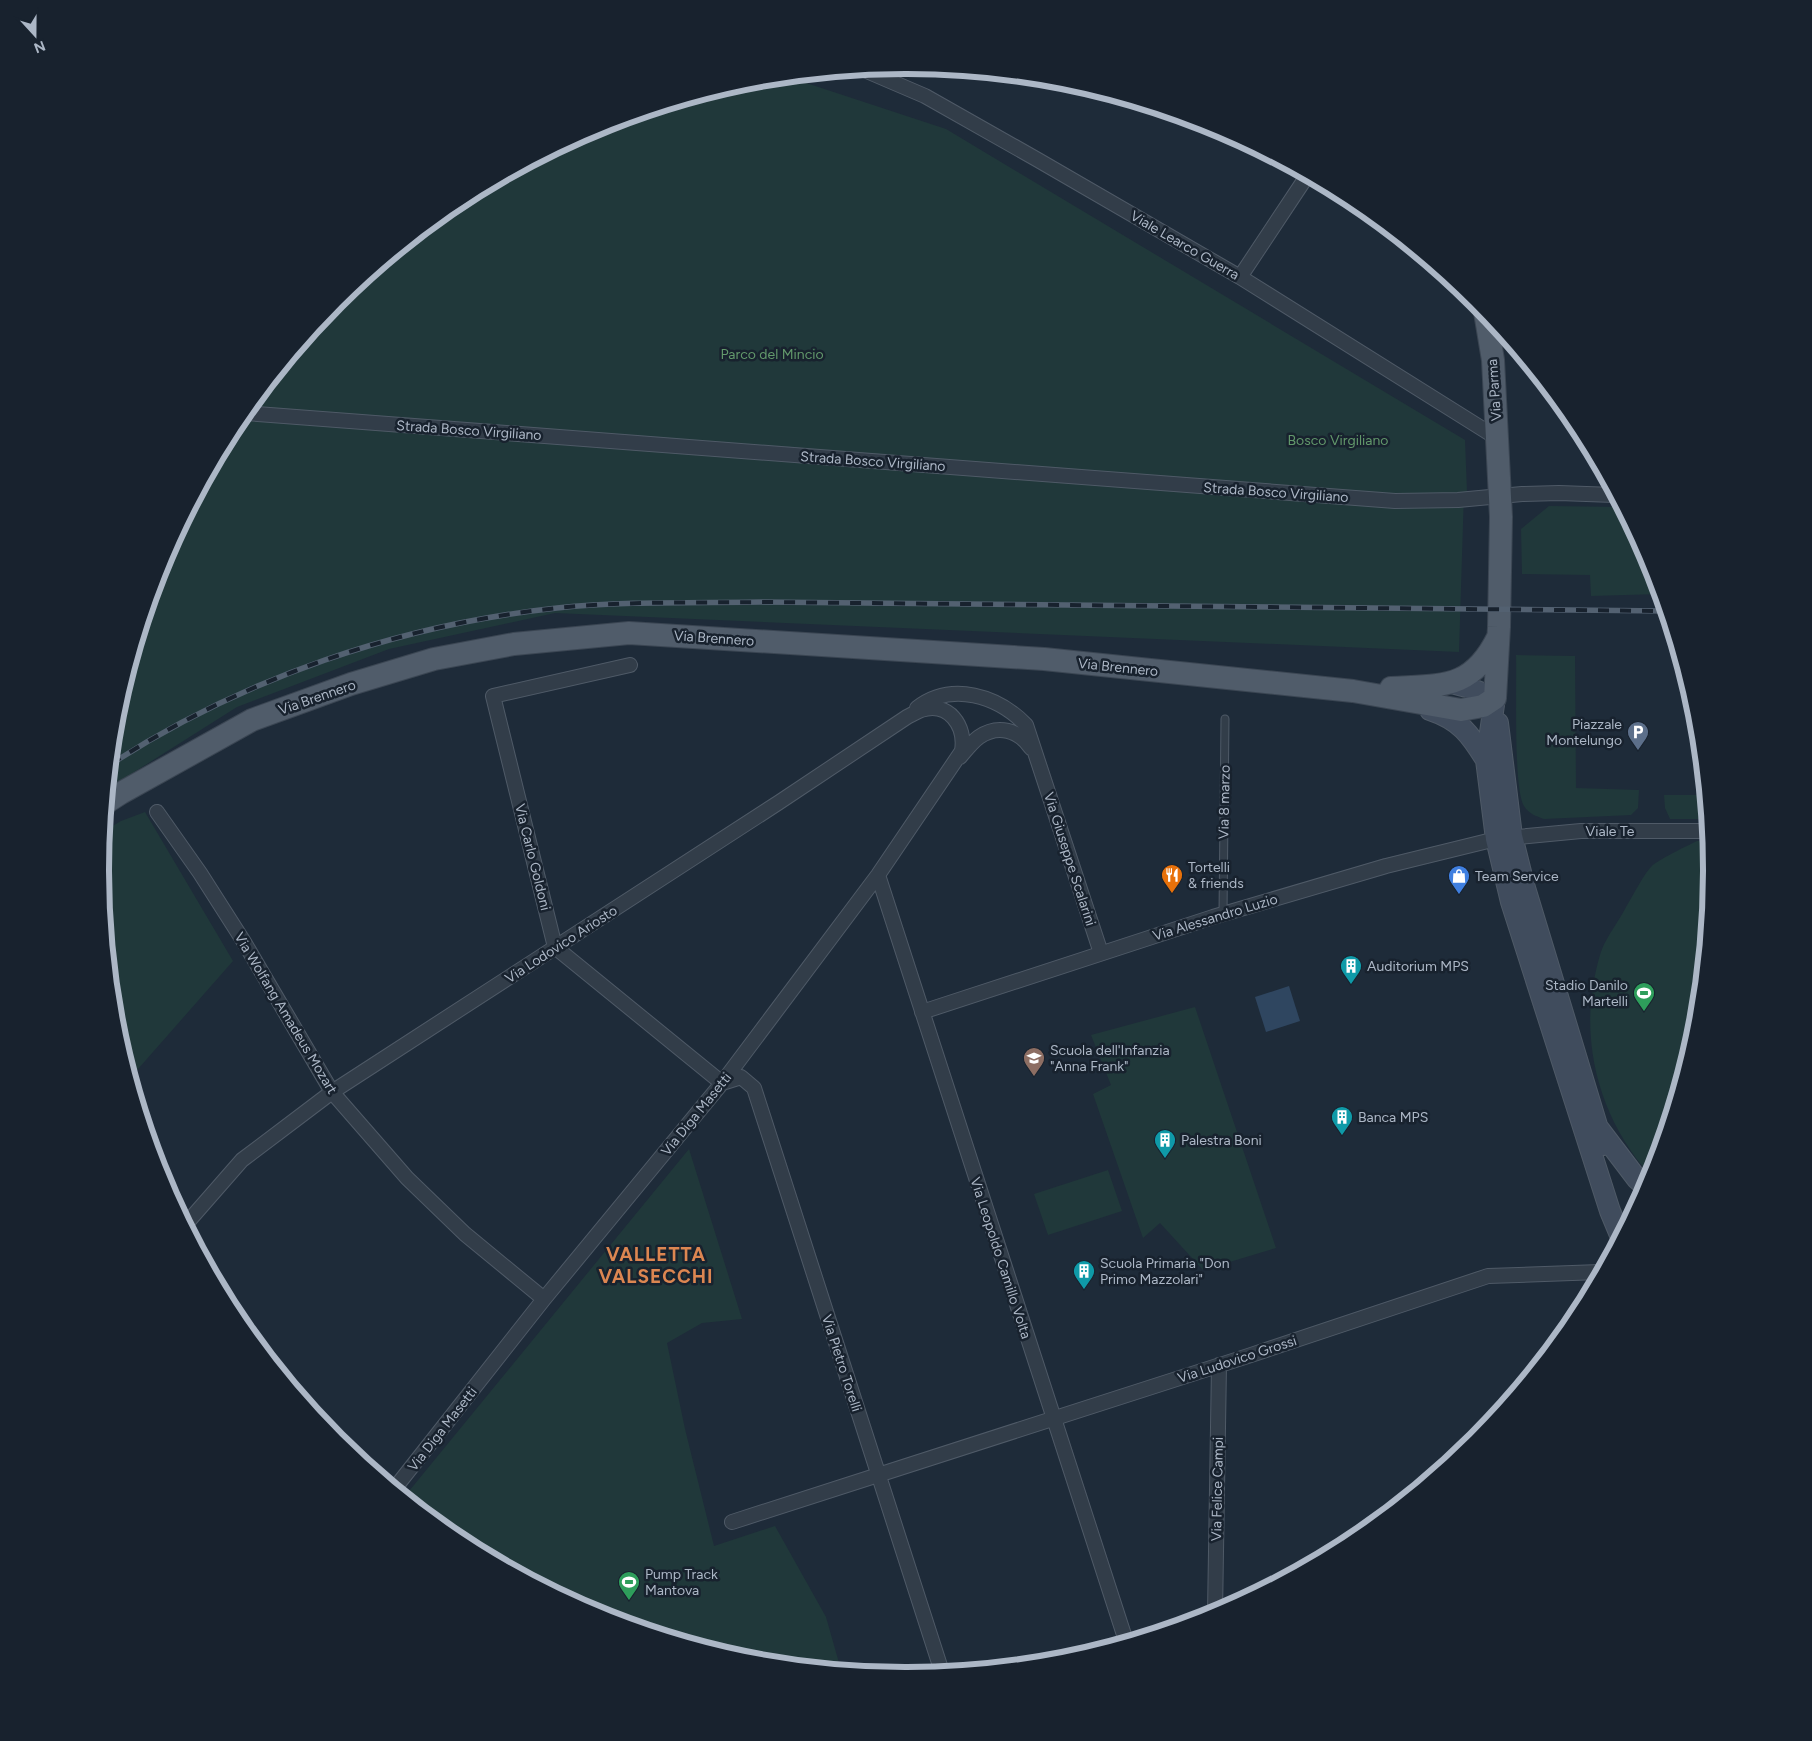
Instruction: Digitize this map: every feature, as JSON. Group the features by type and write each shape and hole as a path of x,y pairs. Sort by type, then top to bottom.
{"main road":[{"name":"Via Parma","path":"1487,326 1493,360 1501,496 1499,634 1495,698"},
{"name":"Via Brennero","path":"113,798 252,720 351,684 434,660 505,646 629,633 1044,659 1353,690 1461,710 1483,706 1495,698"},
{"name":"Via Brennero","path":"1452,683 1472,673 1486,658 1499,634"},
{"name":"Via Brennero","path":"1353,690 1452,683 1495,698"},
{"name":"Via Brennero","path":"1353,690 1440,713 1464,728 1486,760"},
{"path":"1495,698 1486,760 1504,837 1525,888 1624,1216"},
{"path":"1495,698 1504,837 1511,902 1610,1211 1618,1229"},
{"path":"1599,1129 1639,1181"}],"street":[{"name":"Viale Learco Guerra","path":"875,75 925,96 1240,277 1497,438"},
{"path":"1240,277 1304,180"},
{"name":"Strada Bosco Virgiliano","path":"254,414 1395,501 1458,500 1559,493 1608,495"},
{"name":"Via Carlo Goldoni","path":"555,947 493,696 630,665"},
{"path":"907,717 930,700 942,696 970,694 982,696 1006,707 1026,725 1039,764"},
{"name":"Via Lodovico Ariosto","path":"190,1220 242,1160 332,1092 778,803 907,717 922,710 932,708 950,714 958,722"},
{"name":"Via Diga Masetti","path":"398,1484 544,1299 722,1083 878,875 962,751 964,741 958,722"},
{"path":"957,760 979,737 989,732 1001,730 1013,731 1023,738 1031,747 1039,764"},
{"name":"Via Giuseppe Scalarini","path":"1039,764 1101,953"},
{"name":"Via Wolfang Amadeus Mozart","path":"157,812 200,873 244,942 332,1092 407,1178 465,1234 544,1299"},
{"name":"Viale Te","path":"1504,837 1580,831 1702,831"},
{"name":"Via Alessandro Luzio","path":"922,1012 1223,914 1386,866 1504,837"},
{"name":"Via Leopoldo Camillo Volta","path":"878,875 1124,1636"},
{"path":"555,947 722,1083"},
{"name":"Via Pietro Torelli","path":"722,1083 741,1077 754,1088 940,1666"},
{"name":"Via Ludovico Grossi","path":"732,1522 1488,1276 1594,1272"},
{"name":"Via Felice Campi","path":"1215,1605 1218,1365"}],"lane":[{"name":"Via 8 marzo","path":"1223,914 1225,719"}],"green space":[{"name":"Parco del Mincio","path":"801,81 946,129 1465,440 1467,492 1464,492 1459,652 555,613 389,649 237,707 114,785 125,715 136,664 170,566 191,518 216,472 244,428 274,385 307,345 381,271 421,238 463,208 508,180 601,134 650,116 700,101 751,89"},
{"path":"1549,506 1615,507 1653,594 1591,596 1590,575 1522,574 1521,529"},
{"path":"1516,655 1575,656 1576,788 1639,790 1638,808 1631,815 1544,819 1535,816 1526,809 1518,779"},
{"path":"1664,795 1699,795 1701,819 1670,819 1665,808"},
{"path":"145,812 233,961 135,1072 116,974 111,923 109,870 111,827"},
{"name":"Stadio Danilo Martelli","path":"1697,841 1702,841 1701,923 1696,974 1676,1077 1645,1168 1621,1134 1609,1111 1600,1087 1594,1063 1590,1012 1593,986 1604,944 1648,870 1672,853"},
{"path":"1195,1007 1276,1248 1203,1270 1160,1223 1143,1238 1093,1094 1111,1085 1091,1035"},
{"path":"689,1149 742,1319 702,1323 667,1343 685,1429 714,1546 775,1526 826,1617 839,1664 751,1652 700,1640 650,1625 601,1607 508,1561 463,1533 408,1492"},
{"path":"1108,1170 1122,1211 1048,1235 1034,1194"}],"water":[{"path":"1289,986 1300,1021 1266,1032 1255,997"}],"railway":[{"path":"117,760 162,733 215,706 269,681 325,660 439,627 557,608 633,603 761,602 1659,611"}],"place":[{"name":"Piazzale Montelungo","path":"1638,751"},
{"name":"Tortelli & friends","path":"1172,894"},
{"name":"Team Service","path":"1459,895"},
{"name":"Auditorium MPS","path":"1351,985"},
{"name":"Stadio Danilo Martelli","path":"1644,1012"},
{"name":"Scuola dell'Infanzia \"Anna Frank\"","path":"1034,1077"},
{"name":"Banca MPS","path":"1342,1136"},
{"name":"Palestra Boni","path":"1165,1159"},
{"name":"Scuola Primaria \"Don Primo Mazzolari\"","path":"1084,1290"},
{"name":"Pump Track Mantova","path":"629,1601"}],"district":[{"name":"VALLETTA VALSECCHI","path":"656,1265"}],"park label":[{"name":"Bosco Virgiliano","path":"1338,440"}]}
